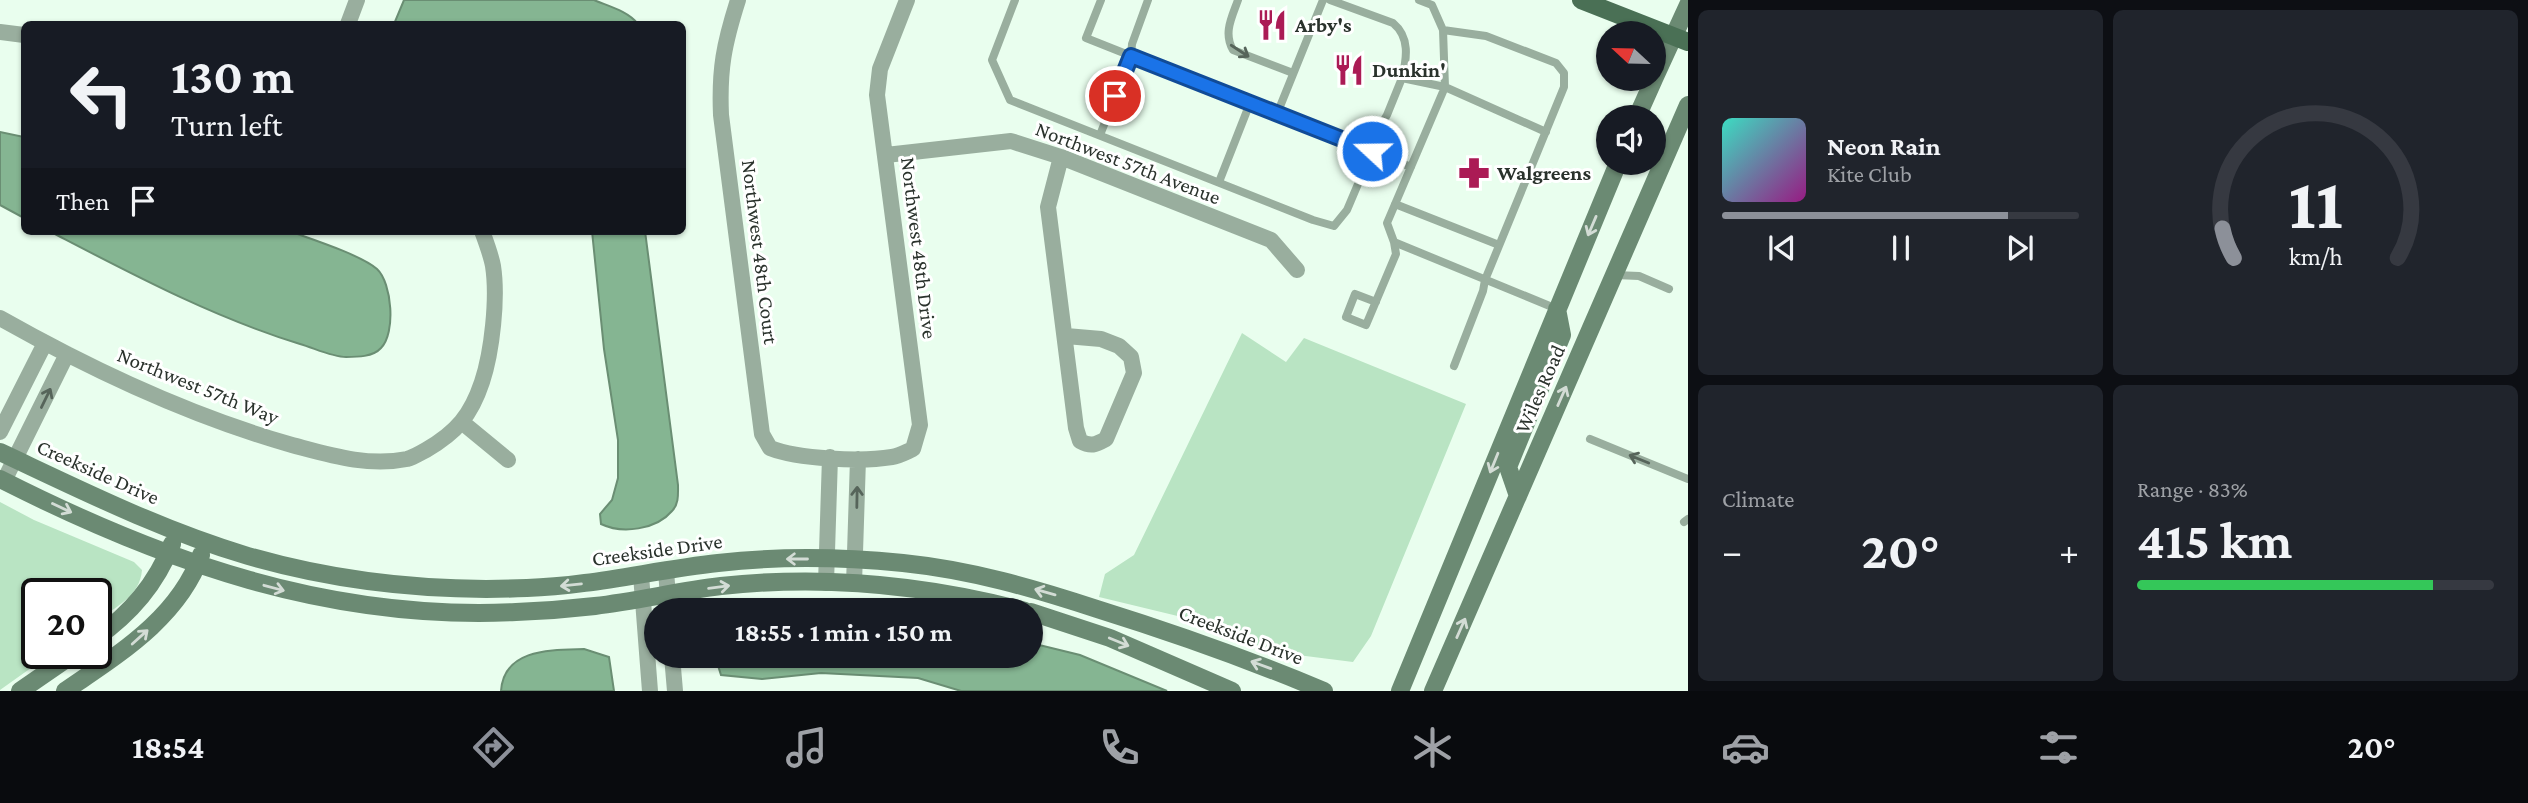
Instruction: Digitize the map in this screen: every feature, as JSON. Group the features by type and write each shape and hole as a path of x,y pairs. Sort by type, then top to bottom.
{"main road":[{"path":"1581,0 1681,39"}],"street":[{"path":"349,21 357,0"},
{"name":"Northwest 48th Court","path":"738,0 726,37 720,77 721,115 762,434 770,448 784,454 830,457"},
{"name":"Northwest 48th Drive","path":"830,457 895,457 913,449 920,425 877,94 880,69 907,0"},
{"path":"1666,61 1681,39 1688,5"},
{"path":"0,32 21,35"},
{"name":"Wiles Road","path":"1433,691 1688,105"},
{"name":"Northwest 57th Avenue","path":"886,155 1011,141 1271,240 1297,270"},
{"path":"1061,158 1048,207 1076,428 1080,441 1088,446 1096,445 1105,439 1134,373 1131,357 1119,346 1101,339 1066,336"},
{"name":"Wiles Road","path":"1400,691 1613,175"},
{"name":"Northwest 57th Way","path":"0,318 67,354 166,400 244,431 320,453 375,463 411,458 440,442 463,423 477,398 486,370 495,295 493,264 483,235"},
{"path":"1518,496 1508,467 1562,335 1557,309"},
{"path":"0,432 45,343"},
{"path":"67,354 8,456 2,480 68,511 198,565 280,590 325,600 422,611 514,612 594,606 642,599"},
{"path":"463,423 508,460"},
{"name":"Creekside Drive","path":"8,456 101,501 206,542 331,576 439,588 564,586 754,559 827,559 904,564 969,573 1048,592 1141,622 1324,691"},
{"path":"826,583 830,457"},
{"path":"854,584 858,459"},
{"path":"112,626 138,603 156,578 177,531"},
{"path":"65,691 134,643 161,618 185,587 198,565 206,542"},
{"path":"666,570 668,598"},
{"path":"641,575 650,691"},
{"path":"684,598 722,586 771,583 854,584 974,598"},
{"path":"1043,616 1110,638 1232,691"},
{"path":"674,668 675,691"},
{"path":"20,691 52,669"}],"lane":[{"path":"1015,0 992,60 1010,100 1334,226 1347,211 1372,151 1373,138 1387,115 1406,61 1401,29 1393,23 1330,0"},
{"path":"1101,0 1086,38 1411,167"},
{"path":"1100,135 1131,56 1132,44 1148,0"},
{"path":"1238,0 1228,28 1228,42 1233,50 1293,73"},
{"path":"1277,114 1322,0"},
{"path":"1376,302 1396,254 1387,223 1445,87 1443,30 1432,5 1419,0"},
{"path":"1443,30 1486,36 1556,63 1564,73 1564,87 1485,280 1454,366"},
{"path":"1402,78 1445,87 1546,132"},
{"path":"1219,182 1250,103"},
{"path":"1395,204 1499,245"},
{"path":"1394,242 1557,309"},
{"path":"1615,275 1639,276 1669,289"},
{"path":"1590,439 1688,479"}],"shaded area":[{"path":"404,0 594,0 623,12 636,21 395,21"},
{"path":"0,132 21,136 21,216 0,205"},
{"path":"57,235 300,235 348,253 377,269 389,296 389,331 386,341 374,353 341,357 235,321 141,278"},
{"path":"592,235 646,235 678,485 678,499 672,511 648,526 619,529 601,524 600,514 612,500 618,478 618,440 604,349"},
{"path":"1242,333 1286,362 1304,338 1466,404 1371,636 1353,662 1274,652 1190,619 1099,597 1105,574 1134,555"},
{"path":"0,502 34,520 134,562 142,570 132,594 112,611 112,578 21,578 21,669 30,669 0,690"},
{"path":"1043,646 1080,655 1167,691 961,691 918,678 821,673 762,679 721,675 719,668 1043,668"},
{"path":"584,649 609,657 614,691 501,691 504,677 520,659 544,651"}],"place":[{"name":"Arby's","path":"1272,25"},
{"name":"Dunkin'","path":"1349,70"},
{"name":"Walgreens","path":"1474,173"}],"route":[{"path":"1115,96 1131,56 1372,151"}]}
